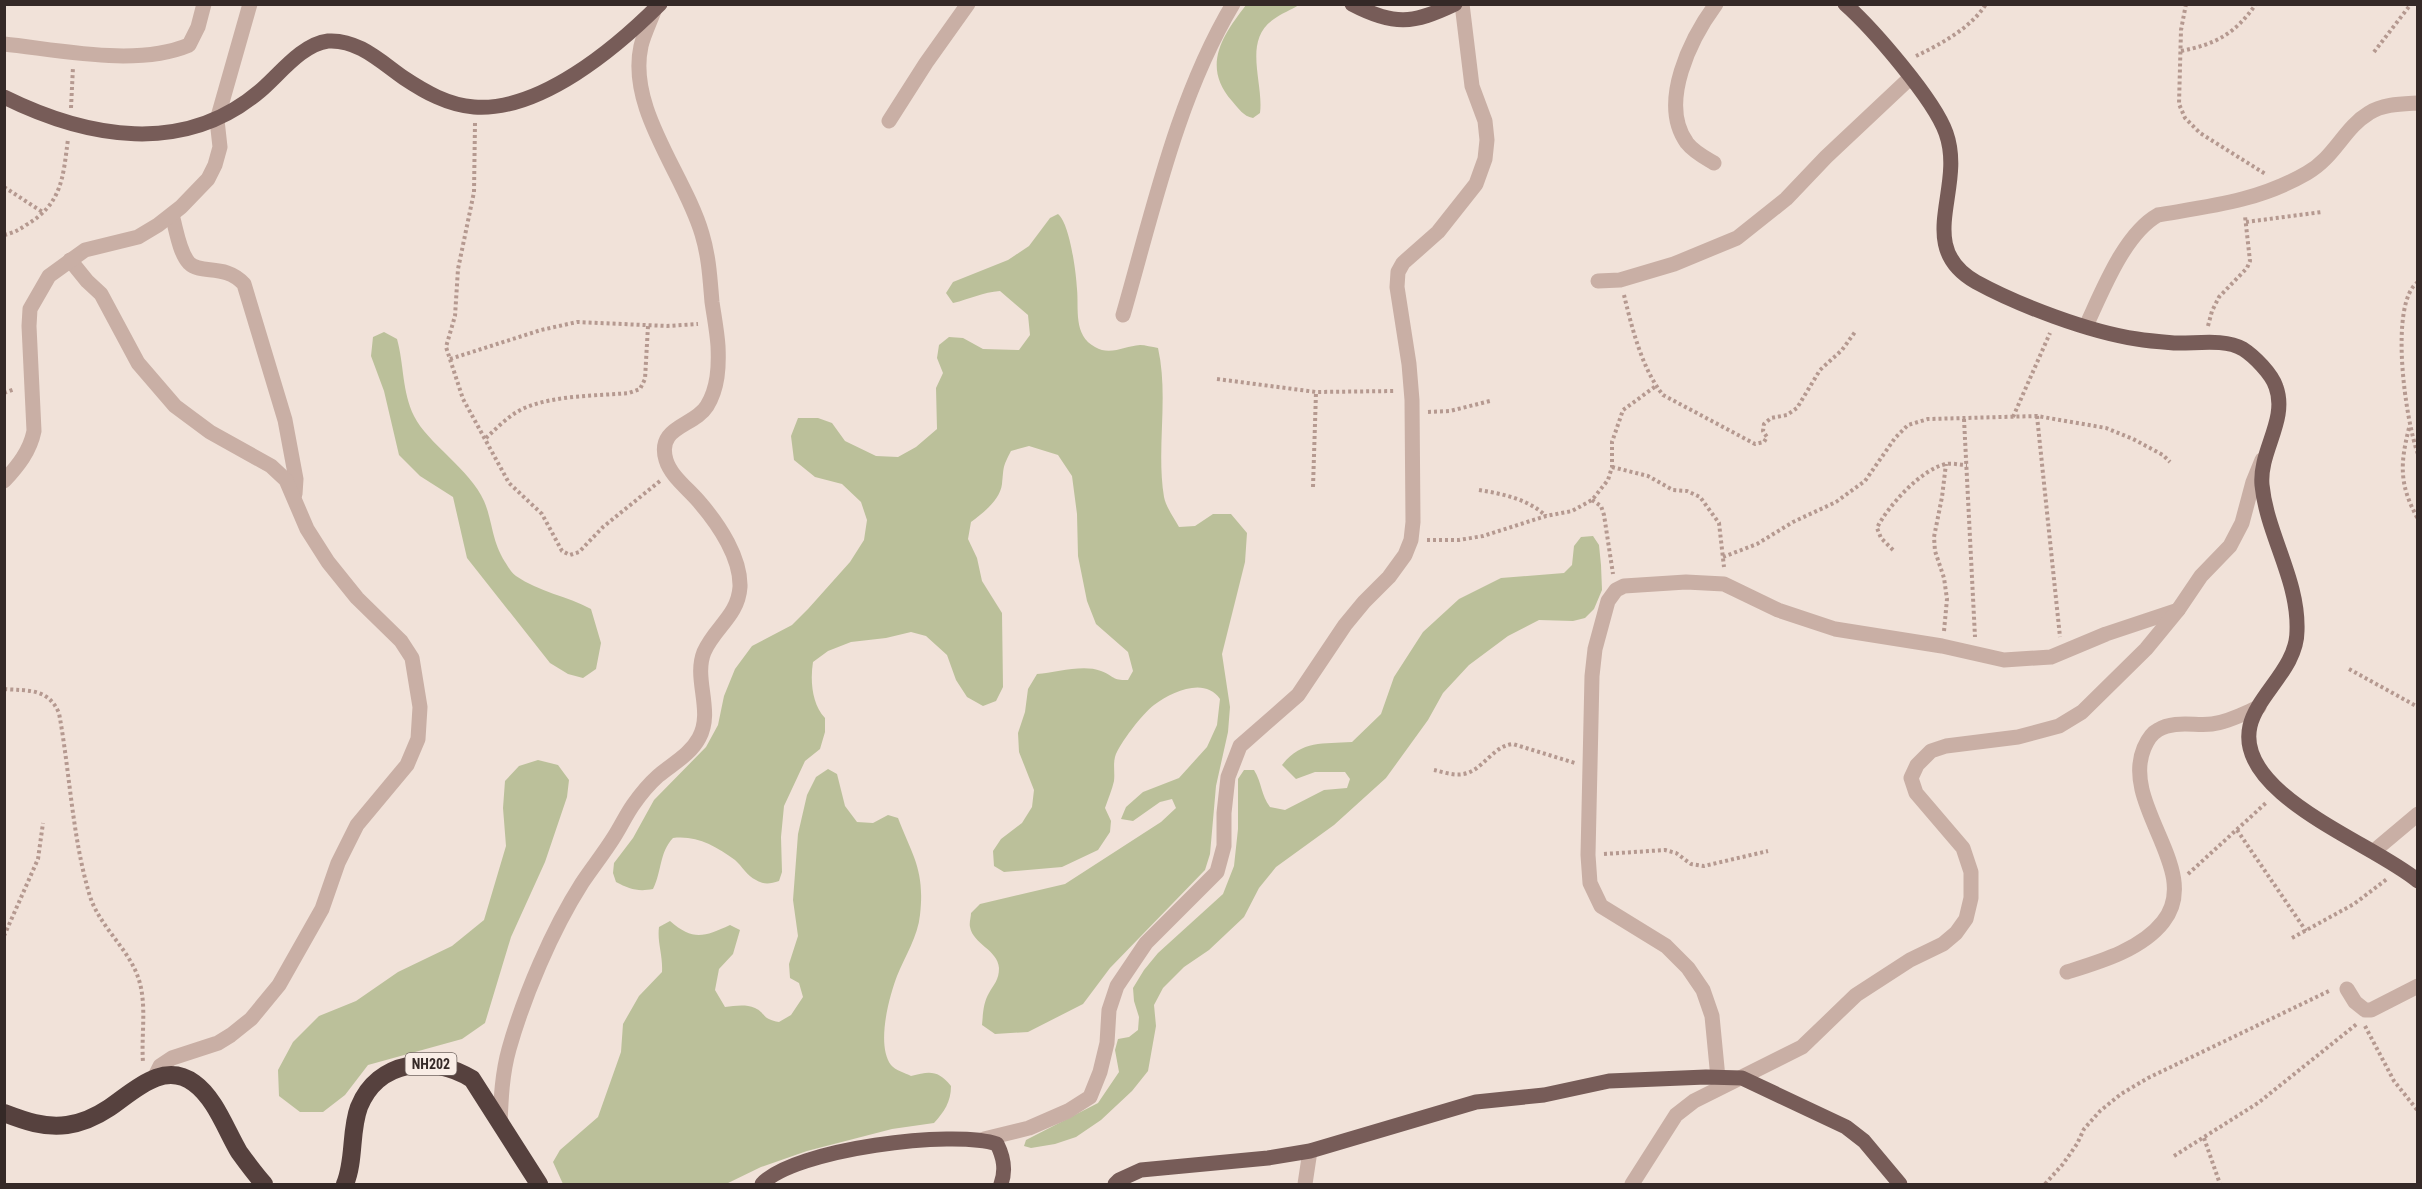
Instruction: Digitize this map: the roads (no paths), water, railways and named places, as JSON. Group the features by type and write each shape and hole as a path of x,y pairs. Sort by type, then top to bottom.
{"highway":[{"name":"NH202","path":"345,1185 353,1156 358,1109 368,1091 381,1077 398,1068 413,1064 436,1064 457,1069 472,1078 539,1185"},
{"path":"4,1113 24,1121 48,1126 68,1125 108,1108 150,1080 169,1075 184,1077 196,1083 207,1097 239,1152 264,1185"}],"main road":[{"path":"1352,4 1393,21 1437,13 1455,4"},
{"path":"1845,4 1870,27 1937,115 1946,132 1952,172 1943,225 1944,247 1955,266 1975,281 2024,304 2112,335 2140,339 2227,344 2243,350 2262,367 2276,385 2279,408 2273,433 2263,457 2262,480 2264,502 2297,610 2298,636 2288,661 2250,725 2249,746 2257,766 2279,792 2341,834 2401,867 2418,881"},
{"path":"4,97 31,110 102,132 130,135 191,128 217,120 252,98 311,47 326,42 343,41 358,46 428,93 453,103 474,107 494,106 524,99 556,85 624,37 657,8"},
{"path":"1115,1185 1119,1180 1141,1170 1268,1158 1310,1151 1476,1102 1544,1095 1609,1081 1644,1078 1742,1078 1846,1127 1864,1142 1900,1185"},
{"path":"762,1185 786,1167 822,1155 876,1145 984,1139 998,1144 1003,1156 1004,1173 1000,1185"}],"street":[{"path":"4,44 74,52 155,56 189,45 198,27 204,4"},
{"path":"4,481 32,445 34,431 30,309 49,276 70,260 85,250 138,237 172,215 208,179 220,147 217,120 250,4"},
{"path":"889,121 968,4"},
{"path":"1123,315 1179,126 1198,75 1233,4"},
{"path":"984,1139 1029,1128 1068,1111 1090,1097 1107,1043 1108,1010 1117,986 1146,943 1217,872 1224,846 1224,813 1228,777 1240,746 1298,695 1346,625 1364,602 1389,578 1405,555 1411,540 1412,412 1409,364 1399,303 1398,272 1403,263 1438,232 1462,205 1476,184 1485,159 1487,140 1485,121 1472,86 1462,4"},
{"path":"1713,162 1697,153 1688,144 1681,132 1677,103 1686,53 1701,24 1716,4"},
{"path":"500,1124 503,1083 509,1050 554,933 581,885 634,803 658,776 686,754 700,736 706,708 701,680 703,655 713,634 736,607 740,585 736,562 717,527 701,504 666,463 664,447 674,428 692,420 706,408 718,381 710,268 702,234 690,201 666,155 650,116 639,78 641,47 657,8"},
{"path":"1598,281 1620,280 1674,264 1737,238 1786,199 1826,157 1910,78"},
{"path":"2086,326 2106,282 2148,221 2158,215 2243,200 2283,185 2325,161 2358,122 2370,112 2390,105 2418,103"},
{"path":"172,215 189,262 196,267 225,270 236,275 244,284 285,420 296,479 294,498"},
{"path":"70,260 101,294 138,363 175,406 210,432 271,466 286,480 307,529 328,562 357,598 401,641 412,658 420,707 418,739 407,765 357,825 338,863 322,909 294,960 268,998 250,1019 231,1035 218,1043 172,1058 160,1066 150,1080"},
{"path":"1632,1185 1676,1115 1712,1090 1742,1078 1802,1047 1856,995 1910,960 1943,944 1956,933 1966,919 1971,898 1971,872 1962,848 1916,793 1911,778 1917,765 1931,752 1946,746 2018,737 2059,726 2082,712 2146,649 2178,610 2201,576 2237,536 2263,457"},
{"path":"1718,1078 1712,1016 1703,990 1688,968 1666,946 1601,906 1590,883 1588,855 1592,676 1595,649 1608,601 1616,590 1634,584 1686,582 1724,584 1778,610 1835,629 1942,646 2004,660 2051,657 2106,634 2178,610"},
{"path":"2067,972 2101,961 2151,934 2164,921 2172,905 2173,870 2146,804 2138,776 2141,755 2147,742 2158,730 2174,724 2213,724 2233,719 2259,707"},
{"path":"2374,851 2418,814"},
{"path":"2347,989 2355,1002 2365,1010 2371,1010 2418,986"},
{"path":"1305,1185 1310,1151"}]}
